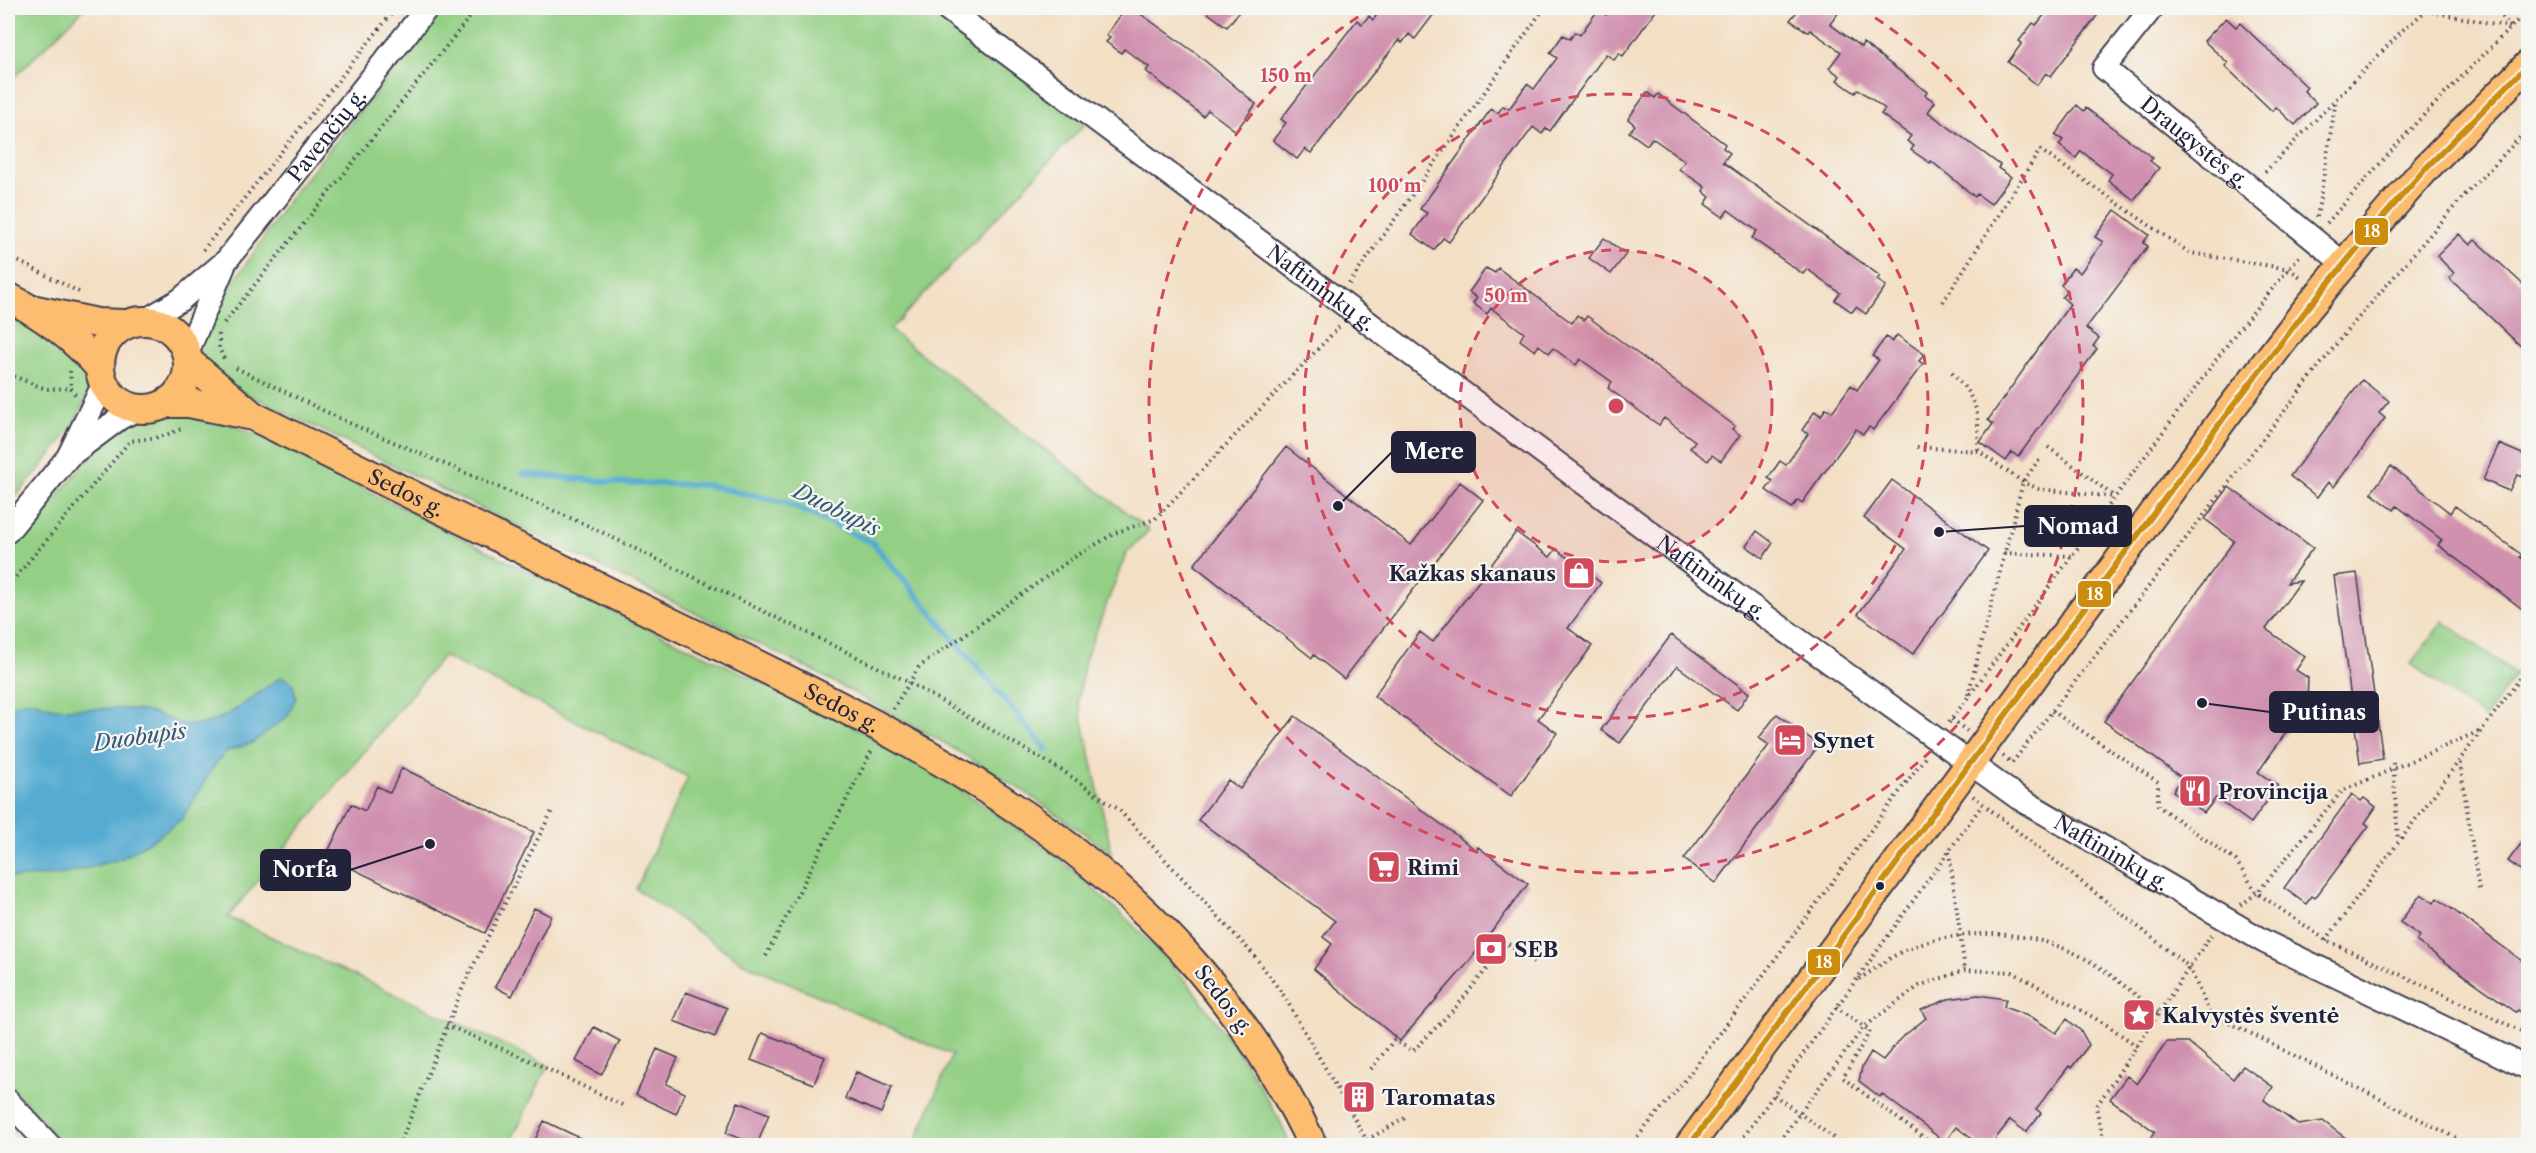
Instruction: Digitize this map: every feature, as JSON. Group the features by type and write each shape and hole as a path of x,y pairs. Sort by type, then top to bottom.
{"main road":[{"path":"1689,1146 2226,415 2322,291 2427,167 2529,65"},
{"path":"19,303 97,323 135,322 168,326 176,333 188,358 183,386 167,403 153,408 138,409 118,400 84,350 19,303"},
{"path":"102,375 106,342 135,322"},
{"name":"Sedos g.","path":"188,358 253,416 884,727 948,763 1068,844 1132,897 1216,987 1244,1024 1288,1096 1313,1146"},
{"name":"Sedos g.","path":"167,403 253,416"}],"street":[{"name":"Pavenčių g.","path":"135,322 180,300 226,261 427,8"},
{"name":"Naftininkų g.","path":"946,8 1671,549 1998,783 2221,919 2321,971 2529,1068"},
{"name":"Draugystės g.","path":"2152,8 2104,68 2344,264"},
{"name":"Pavenčių g.","path":"188,358 201,318 226,261"},
{"path":"68,457 102,375"},
{"path":"8,531 68,457 120,418 138,409"},
{"path":"8,1101 50,1146"}],"path":[{"path":"198,256 396,8"},
{"path":"201,318 219,329 477,8"},
{"path":"1338,299 1544,8"},
{"path":"2494,8 2511,27"},
{"path":"2250,188 2427,9 2511,27"},
{"path":"1630,1146 1686,1079 2235,334 2369,173 2529,10"},
{"path":"2313,240 2336,99"},
{"path":"1737,1146 2012,763 2341,338 2461,199 2529,129"},
{"path":"1943,302 2040,150 2190,253 2289,269 2322,291"},
{"path":"8,256 91,298"},
{"path":"766,956 884,727 919,667 1107,538 1155,519 1342,324"},
{"path":"1952,372 1968,390 1978,410 1978,451"},
{"path":"8,586 130,441 178,432 195,421 205,407"},
{"path":"1917,447 1978,451 2023,482 2039,489 2115,497"},
{"path":"2048,447 2115,497"},
{"path":"1967,699 2023,482 2040,458"},
{"path":"2004,553 2072,556"},
{"path":"2326,939 2529,668"},
{"path":"2052,711 2158,782 2158,806 2236,861 2257,893 2326,939 2529,1034"},
{"path":"1952,719 1971,762 1981,806 2189,968 2209,1012 2472,1146"},
{"path":"2105,1146 2096,1107 2221,919 2257,893 2342,791 2482,730"},
{"path":"1971,762 2012,763"},
{"path":"2393,763 2398,841"},
{"path":"2460,763 2479,890"},
{"path":"399,1146 446,1025 552,811"},
{"path":"1949,850 1963,936 1965,970"},
{"path":"1856,981 1906,950 1963,936 1991,933 2031,938 2084,958 2159,1013"},
{"path":"1371,1069 1394,1040 1413,1051 1458,1005 1507,943 1536,965"},
{"path":"1783,1136 1864,1027 1919,986 1965,970 2012,972 2107,1024 2137,1046"},
{"path":"1836,1007 1870,1031 1843,1078 1935,1146"},
{"path":"446,1025 512,1052 624,1106"},
{"path":"1774,1095 1845,1146"},
{"path":"1367,1140 1405,1118"}],"green space":[{"path":"8,8 85,8 8,83"},
{"path":"445,8 930,8 1085,124 890,330 1149,530 1126,554 1085,660 1078,700 1112,853 1022,790 941,741 812,670 231,386 201,359 198,348 211,316 293,194"},
{"path":"8,316 59,341 90,377 87,394 70,429 8,506"},
{"path":"174,411 213,418 262,437 525,570 835,717 926,766 1059,858 1130,922 1190,985 1245,1062 1279,1119 1290,1145 914,1145 952,1055 742,962 636,889 688,777 443,656 228,917 548,1065 509,1145 62,1145 8,1083 8,555 106,438 127,424"},
{"path":"2443,621 2516,674 2484,718 2411,664"}],"water":[{"path":"281,677 292,682 296,697 287,717 252,743 227,751 216,763 182,819 120,859 61,875 8,878 8,709 28,701 56,708 125,709 154,714 178,723 197,725 231,713"}],"building":[{"path":"1126,8 1133,13 1135,10 1197,54 1256,104 1236,131 1208,110 1203,116 1146,71 1149,67 1124,49 1121,53 1106,42 1110,38 1106,35"},
{"path":"1201,8 1242,8 1227,27"},
{"path":"1382,8 1426,8 1434,14 1415,39 1409,34 1402,43 1399,40 1311,153 1305,149 1297,159 1273,140 1286,123 1281,119 1357,20 1362,24 1369,16 1373,20"},
{"path":"1612,8 1658,8 1623,56 1619,53 1614,60 1606,54 1550,131 1546,128 1542,134 1533,127 1449,242 1443,238 1434,250 1412,234 1427,213 1420,209 1491,109 1498,113 1503,106 1509,109 1527,84 1534,89 1557,58 1550,53 1563,35 1570,39 1575,32 1580,35 1598,10 1606,15"},
{"path":"1800,8 1842,8 1830,24 1861,47 1863,43 1927,92 1925,95 1935,102 1928,112 2000,165 1998,168 2011,177 1991,204 1977,194 1975,197 1931,161 1930,163 1911,150 1914,146 1907,141 1911,136 1881,114 1885,109 1858,89 1855,93 1837,80 1840,76 1829,68 1841,52 1810,30 1808,32 1790,20"},
{"path":"2050,8 2103,8 2051,76 2046,73 2037,85 2008,62 2022,43 2019,41 2033,23 2036,25"},
{"path":"2226,18 2236,27 2240,23 2307,87 2304,91 2316,103 2295,125 2276,107 2272,111 2225,66 2228,63 2204,41"},
{"path":"1647,92 1655,98 1658,94 1725,144 1723,148 1730,153 1723,162 1880,276 1877,280 1886,286 1866,314 1856,307 1852,312 1835,300 1840,293 1807,269 1803,274 1752,238 1757,231 1728,210 1723,217 1705,204 1710,197 1703,191 1705,187 1679,169 1685,161 1652,138 1647,145 1629,132 1635,125 1628,119"},
{"path":"2077,105 2084,111 2086,108 2153,158 2150,161 2159,168 2134,200 2108,180 2112,174 2081,151 2076,158 2059,145 2063,140 2055,135"},
{"path":"2115,210 2149,235 2143,243 2148,246 2086,328 2099,338 2093,346 2097,349 2018,457 2012,452 2006,461 1980,442 1993,424 1988,420 2070,304 2062,297 2067,291 2061,285 2073,268 2080,273 2103,242 2095,237"},
{"path":"2459,234 2470,245 2475,240 2529,290 2529,354 2449,278 2454,273 2437,256"},
{"path":"1604,238 1626,254 1611,274 1589,258"},
{"path":"1486,268 1495,273 1498,268 1572,323 1577,315 1584,320 1587,316 1735,426 1732,429 1740,435 1721,461 1712,455 1708,461 1690,448 1695,441 1664,418 1659,425 1642,413 1608,388 1612,382 1580,359 1576,365 1553,348 1549,353 1539,345 1535,351 1520,340 1524,333 1491,308 1487,314 1473,303 1477,298 1469,292"},
{"path":"1897,335 1924,354 1919,361 1923,364 1873,430 1869,427 1863,434 1856,429 1802,503 1798,500 1792,508 1766,490 1773,481 1768,478 1780,461 1786,465 1808,434 1802,430 1815,411 1821,416 1826,408 1832,412 1851,385 1857,390 1879,360 1872,356 1886,337 1892,342"},
{"path":"2362,380 2389,401 2379,413 2385,418 2334,487 2328,482 2317,497 2290,476"},
{"path":"2499,444 2529,457 2522,477 2517,475 2509,491 2483,480"},
{"path":"1286,447 1411,545 1460,482 1483,500 1344,679 1314,655 1312,658 1194,565"},
{"path":"2391,466 2450,513 2455,506 2522,555 2520,557 2529,564 2529,614 2438,545 2442,540 2397,506 2394,510 2371,493"},
{"path":"1892,480 1988,551 1913,654 1858,614 1906,549 1864,518"},
{"path":"2229,487 2313,548 2287,583 2301,581 2266,629 2305,657 2296,670 2308,678 2307,703 2258,772 2278,786 2251,823 2216,798 2204,813 2173,791 2182,778 2104,721 2234,541 2205,519"},
{"path":"1757,531 1773,543 1763,558 1746,546"},
{"path":"1516,532 1550,557 1556,549 1601,583 1568,628 1592,646 1538,719 1557,733 1511,796 1374,696 1420,632 1433,642"},
{"path":"2357,573 2383,759 2360,763 2334,576"},
{"path":"1671,635 1749,693 1737,710 1677,666 1620,743 1601,730"},
{"path":"1777,714 1819,745 1716,883 1684,859 1769,745 1759,738"},
{"name":"Rimi","path":"1295,716 1476,850 1478,847 1528,884 1467,964 1400,1041 1314,969 1332,944 1323,937 1335,921 1198,820 1228,780 1240,789"},
{"path":"402,768 534,832 485,933 326,856 351,804 365,811 377,786 390,793"},
{"path":"2352,794 2361,801 2364,798 2376,807 2365,823 2369,826 2315,898 2312,896 2306,904 2284,888"},
{"path":"2529,833 2529,876 2508,861"},
{"path":"2421,894 2434,903 2437,898 2529,966 2529,1018 2518,1010 2516,1012 2416,941 2420,936 2400,922"},
{"path":"534,908 551,916 512,996 495,987"},
{"path":"686,992 727,1008 715,1037 674,1021"},
{"path":"1978,995 2006,999 2004,1007 2033,1018 2056,1033 2067,1019 2081,1031 2089,1045 2071,1068 2069,1066 2036,1109 2041,1113 2026,1132 2010,1120 1990,1146 1982,1146 1956,1127 1945,1142 1882,1094 1880,1097 1859,1081 1862,1067 1871,1052 1883,1060 1900,1039 1926,1018 1921,1010 1948,999"},
{"path":"594,1027 620,1041 601,1075 576,1061"},
{"path":"762,1033 825,1057 814,1084 751,1060"},
{"path":"2167,1042 2188,1042 2233,1079 2243,1066 2273,1087 2264,1100 2298,1125 2323,1121 2356,1146 2145,1146 2155,1132 2110,1099 2127,1076 2137,1084"},
{"path":"657,1049 678,1058 666,1084 685,1093 676,1114 636,1095"},
{"path":"856,1072 892,1087 881,1113 845,1098"},
{"path":"738,1102 769,1114 757,1145 726,1133"},
{"path":"544,1121 597,1146 532,1146"}],"waterway":[{"name":"Duobupis","path":"523,474 623,483 706,485 787,503 873,543 1046,749"}],"transit line":[{"name":"18","path":"1689,1146 2226,415 2307,309 2427,167 2528,65"}],"place":[{"name":"Mere","path":"1338,506"},
{"name":"Nomad","path":"1939,532"},
{"name":"Kažkas skanaus","path":"1579,573"},
{"name":"Putinas","path":"2202,703"},
{"name":"Synet","path":"1790,740"},
{"name":"Provincija","path":"2195,791"},
{"name":"Norfa","path":"430,844"},
{"name":"Rimi","path":"1384,867"},
{"name":"SEB","path":"1491,949"},
{"name":"Kalvystės šventė","path":"2139,1015"},
{"name":"Taromatas","path":"1359,1097"}]}
